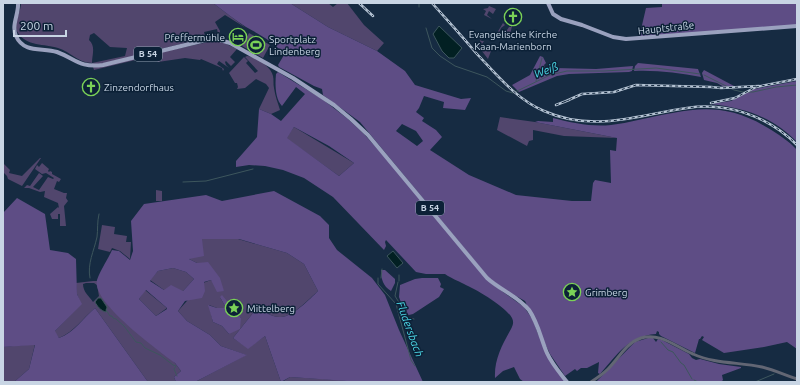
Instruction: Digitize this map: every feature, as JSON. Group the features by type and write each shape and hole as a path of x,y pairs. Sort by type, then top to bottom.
{"main road":[{"name":"B 54","path":"18,3 18,12 14,28 15,34 20,42 36,50 56,52 86,66 93,67 108,64 213,39 223,40 325,98 351,118 368,135 487,278 515,298 528,310 534,318 548,354 567,382"},
{"name":"Hauptstraße","path":"548,3 553,14 561,19 613,37 626,39 797,26"}],"street":[{"path":"591,382 608,369 630,344 641,338 649,337 664,340 692,354 706,359 763,367 797,379"}],"shaded area":[{"path":"21,3 213,3 246,28 225,15 215,22 220,31 218,37 205,38 93,66 92,63 87,63 63,50 36,44 21,37 16,30 16,22","holes":["217,29 218,34 205,36 204,32","94,33 110,47 127,48 125,56 92,63 93,48 89,40 90,35"]},
{"path":"213,3 290,3 328,27 377,51 405,71 415,85 461,99 471,98 465,110 443,108 444,102 424,96 416,112 424,118 422,121 436,130 442,137 430,150 469,175 516,195 572,201 591,201 593,183 595,180 611,183 610,150 616,151 617,138 535,122 538,121 553,122 553,118 582,124 611,125 688,110 704,109 734,113 751,119 768,128 797,150 797,349 787,342 724,353 702,340 704,337 702,336 699,339 695,353 661,336 657,331 656,334 638,338 624,347 600,374 598,373 599,362 587,368 581,368 577,371 575,369 565,376 550,354 525,301 507,291 489,278 360,122 323,95 322,89 279,67 278,65 284,55 276,46","holes":["402,124 416,131 423,141 417,146 396,131"]},
{"path":"290,3 328,3 333,7 338,3 347,3 364,25 384,43 377,51 328,27"},
{"path":"662,3 797,3 797,25 639,38 646,8 662,7"},
{"path":"489,6 496,9 493,14 489,11 487,15 492,19 484,15 486,11 483,9 488,8"},
{"path":"507,19 513,22 509,39 497,33 503,23 505,25 501,28 499,33 503,35 505,30 511,27 512,23 507,21 505,22"},
{"path":"439,26 462,48 454,58 449,58 442,51 433,34"},
{"name":"Sportplatz Lindenberg","path":"249,33 270,45 263,58 242,46"},
{"path":"482,37 481,41 484,41 481,46 491,51 488,59 478,46"},
{"path":"213,41 222,42 237,49 230,57 235,62 231,66 226,61 225,62 229,68 219,61 217,64 224,69 223,71 222,68 201,59 185,58 158,62 156,55 94,70 93,67"},
{"path":"540,56 543,57 546,63 544,65 545,68 548,71 555,68 596,69 633,66 632,71 629,72 569,74 557,76 519,92 512,85 530,75"},
{"path":"244,57 248,61 246,63 255,73 258,71 245,57 255,58 263,63 272,72 275,94 280,110 271,114 259,109 269,88 266,84 256,79 245,88 237,89 237,83 235,83 229,73"},
{"path":"638,63 698,69 701,77 668,72 634,71 635,66"},
{"path":"704,70 734,86 724,87 717,83 704,80 702,73"},
{"path":"278,72 322,99 348,119 364,134 492,284 524,307 533,320 538,334 565,382 524,382 520,379 514,367 503,371 495,378 497,359 513,324 512,318 503,308 483,294 445,274 426,274 416,272 386,240 384,250 333,197 304,178 283,170 265,166 249,165 236,167 236,161 257,137 259,109 271,114 281,121 305,94 296,87 282,106 277,95 276,74","holes":["294,127 329,146 354,163 339,176 287,138"]},
{"path":"797,81 797,142 778,126 758,115 735,108 711,104 731,101 754,89"},
{"path":"500,117 535,122 617,138 564,136 533,130 533,140 529,141 527,146 497,130"},
{"path":"294,127 354,163 339,176 286,138"},
{"path":"40,158 22,186 8,179 3,172 3,163 10,170 9,173 22,176"},
{"path":"42,163 49,169 49,172 52,172 52,174 61,179 59,182 57,181 54,189 67,193 66,198 68,201 64,206 66,226 60,226 60,214 58,214 58,219 52,219 50,214 58,207 59,208 58,203 44,197 45,191 40,192 29,188 24,188 27,185 30,186 39,173 43,176 33,187 39,190 48,177 54,178 46,173 42,174 35,169 37,165 39,167"},
{"path":"156,190 162,191 162,201 156,201"},
{"path":"274,191 320,216 329,225 329,238 337,250 372,278 385,295 423,382 361,382 290,377 281,382 265,336 248,349 233,338 257,308 275,316 285,316 301,307 318,291 304,264 287,253 239,239 202,239 204,256 189,259 197,263 208,262 220,278 224,291 217,292 211,280 204,282 205,291 202,298 185,301 178,311 187,321 210,335 221,346 247,355 195,382 176,382 174,377 181,371 175,363 141,337 115,313 104,300 98,289 97,280 112,250 119,251 130,260 133,251 131,221 144,204 206,195 222,201","holes":["173,268 186,272 194,279 183,291 171,285 164,290 150,281 158,271","146,290 167,308 167,309 156,316 139,299"]},
{"path":"17,198 45,214 50,250 68,253 76,259 77,294 82,304 55,331 59,338 74,329 95,308 148,382 14,382 29,369 35,345 3,347 3,213"},
{"path":"102,225 115,227 114,234 127,236 126,242 131,242 130,259 120,251 112,248 110,252 98,249"},
{"path":"202,239 238,239 287,253 304,264 318,291 300,307 285,316 281,317 268,314 257,308 233,338 248,348 265,336 281,382 195,382 246,355 221,346 210,335 187,321 178,311 203,283 211,280 224,291 197,263 189,259","holes":["220,297 241,318 229,334 222,326 213,322 209,305 217,308 226,308"]},
{"path":"393,251 403,263 397,268 387,256"},
{"path":"173,268 186,272 194,279 183,291 164,290 150,280 158,271"},
{"path":"381,270 385,270 395,279 395,283 391,291 383,282"},
{"path":"422,278 438,278 441,284 440,287 444,289 439,297 413,314 409,315 405,313 399,297 400,285"},
{"path":"97,281 98,287 175,363 181,371 174,377 176,382 148,382 95,308 74,328 59,338 54,332 81,304 77,294 76,283","holes":["94,283 97,285 99,296 93,302 85,292 83,284"]},
{"path":"145,290 167,308 156,316 139,299"},
{"path":"222,295 241,318 240,329 229,334 222,326 213,322 208,305 217,308 226,308 220,297"},
{"path":"98,298 101,298 107,307 106,312 96,304 95,302"},
{"path":"653,338 656,342 658,339 662,340 689,354 696,360 700,359 741,368 722,375 723,380 721,382 596,382 635,342"},
{"path":"35,344 29,369 14,382 3,382 3,347"},
{"path":"290,377 355,381 361,382 282,382"}],"waterway":[{"name":"Weiß","path":"426,28 432,48 440,56 455,66 487,77 506,91 513,93 550,75 567,71 604,71 656,68 700,74"},
{"path":"536,81 542,58"},
{"name":"Weiß","path":"704,75 734,90 743,92 753,92 776,87 797,85"},
{"name":"Fludersbach","path":"183,182 206,181 253,169"},
{"path":"90,278 89,268 97,237 99,214"},
{"name":"Fludersbach","path":"381,278 382,269"},
{"path":"399,275 399,281"},
{"name":"Fludersbach","path":"378,278 378,284 396,304 411,360 415,366"},
{"name":"Fludersbach","path":"398,282 395,296 405,317 408,318"},
{"path":"106,310 110,316 124,326 136,342 141,343 145,348 160,355 176,366 174,369 177,376"},
{"path":"410,318 414,319"},
{"path":"661,342 668,350 673,352 684,365 692,379"},
{"path":"755,382 774,374"},
{"path":"694,380 698,382"}],"railway":[{"path":"359,3 373,16"},
{"path":"432,3 507,86 525,100 544,111 580,121 598,122 633,118 687,108 717,107 732,109 746,113 773,126 797,145"},
{"path":"711,103 735,98 756,87 797,79"},
{"path":"564,102 582,94 614,92 636,85 721,88 759,86"},
{"path":"556,105 569,100"}],"place":[{"name":"Evangelische Kirche Kaan-Marienborn","path":"513,17"},
{"name":"Pfeffermühle","path":"238,37"},
{"name":"Sportplatz Lindenberg","path":"256,45"},
{"name":"Zinzendorfhaus","path":"91,87"},
{"name":"Grimberg","path":"572,292"},
{"name":"Mittelberg","path":"234,308"}]}
